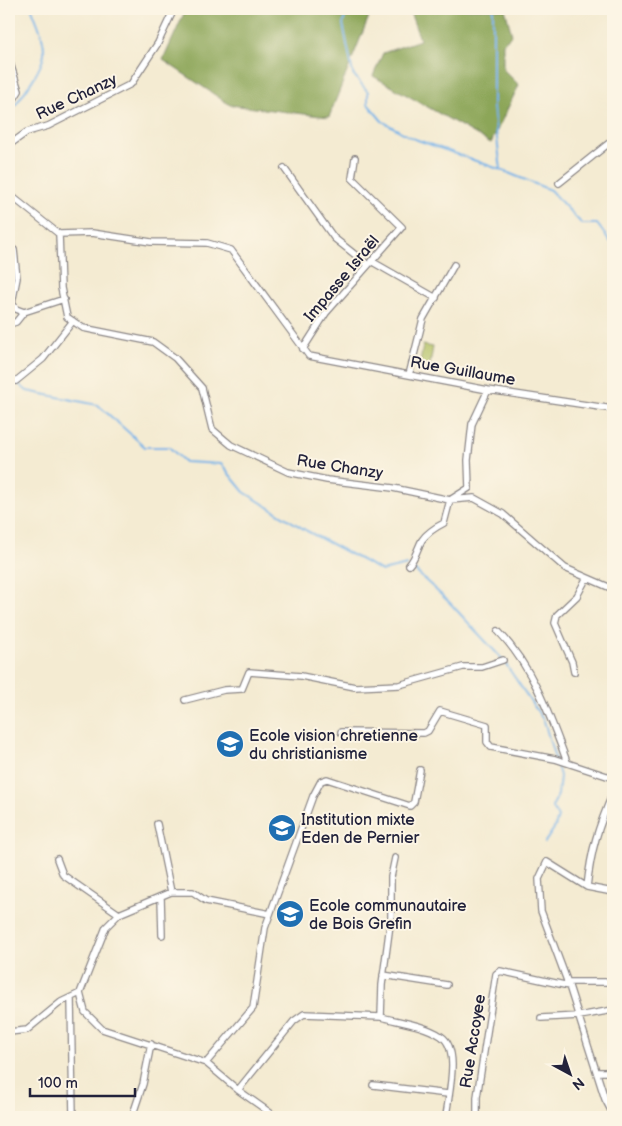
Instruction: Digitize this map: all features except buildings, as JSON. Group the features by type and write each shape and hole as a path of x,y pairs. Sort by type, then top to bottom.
{"street":[{"name":"Rue Chanzy","path":"9,145 27,132 48,126 131,84 154,49 174,9"},
{"path":"9,60 19,91 9,107"},
{"path":"559,183 613,140"},
{"name":"Impasse Israël","path":"303,348 326,313 402,227 352,178 356,158"},
{"path":"284,168 334,238 370,263 436,298"},
{"path":"9,194 59,234 92,233 151,242 207,243 231,250 303,348"},
{"path":"16,381 43,359 74,321 67,317 59,234"},
{"path":"14,250 17,278 12,302 16,309 24,312"},
{"path":"409,375 423,319 454,265"},
{"path":"9,324 16,322 24,312 64,299"},
{"name":"Rue Chanzy","path":"74,321 83,328 153,342 175,358 202,388 212,428 231,445 239,449 288,472 327,480 392,488 450,500 474,498 503,514 565,568 586,579 613,589"},
{"name":"Rue Guillaume","path":"303,348 309,356 488,390 613,409"},
{"path":"409,565 415,559 422,540 434,528 444,523 450,500 469,488 468,460 472,424 488,390"},
{"path":"574,672 572,662 555,623 558,615 577,596 586,579"},
{"path":"498,631 515,652 544,702 567,762"},
{"path":"185,700 224,690 242,689 249,672 301,676 355,687 399,685 463,667 482,667 503,660"},
{"path":"341,732 424,733 428,731 440,711 487,725 487,742 491,747 567,762 613,778"},
{"path":"206,1063 253,1008 265,928 313,796 321,781 327,779 380,798 410,806 413,805 420,770"},
{"path":"587,887 591,850 613,793"},
{"path":"157,824 171,892"},
{"path":"381,1017 383,975 391,917 391,877 395,858"},
{"path":"57,859 63,875 119,914"},
{"path":"613,892 587,887 547,862 539,879 541,912 579,1016 598,1072 605,1100 613,1114"},
{"path":"9,1032 27,1030 61,1002 71,999 80,992 106,927 119,914 171,892 193,892 206,901 270,914"},
{"path":"161,897 162,935"},
{"name":"Rue Accoyee","path":"477,1117 477,1097 496,974 500,971 568,984"},
{"path":"383,975 447,985"},
{"path":"568,984 613,982"},
{"path":"80,992 86,1012 102,1029 206,1063 238,1090 276,1117"},
{"path":"71,999 73,1117"},
{"path":"541,1018 579,1016 613,1010"},
{"path":"238,1090 294,1021 304,1014 381,1017 425,1029 442,1036 451,1047 452,1061 446,1117"},
{"path":"132,1117 143,1084 150,1044"},
{"path":"598,1072 613,1072"},
{"path":"373,1085 448,1094"}],"green space":[{"path":"186,9 372,9 329,117 230,105 163,60"},
{"path":"409,9 505,9 512,35 503,43 503,69 519,85 491,143 373,76 383,53 420,40"},
{"path":"423,345 433,347 429,371 419,369"}],"waterway":[{"path":"9,114 35,76 43,60 42,36 32,9"},
{"path":"347,9 343,24 353,74 368,92 368,104 382,121 412,138 550,190 582,224 597,224 613,245"},
{"path":"493,9 493,107 501,170"},
{"path":"9,376 27,391 98,405 145,447 169,447 185,462 221,464 244,492 307,531 382,571 407,565"},
{"path":"411,567 449,602 503,660 544,721 560,776 558,795 552,807 558,817 555,827 545,842"}],"place":[{"name":"Ecole vision chretienne du christianisme","path":"230,744"},
{"name":"Institution mixte Eden de Pernier","path":"282,828"},
{"name":"Ecole communautaire de Bois Grefin","path":"290,914"}]}
